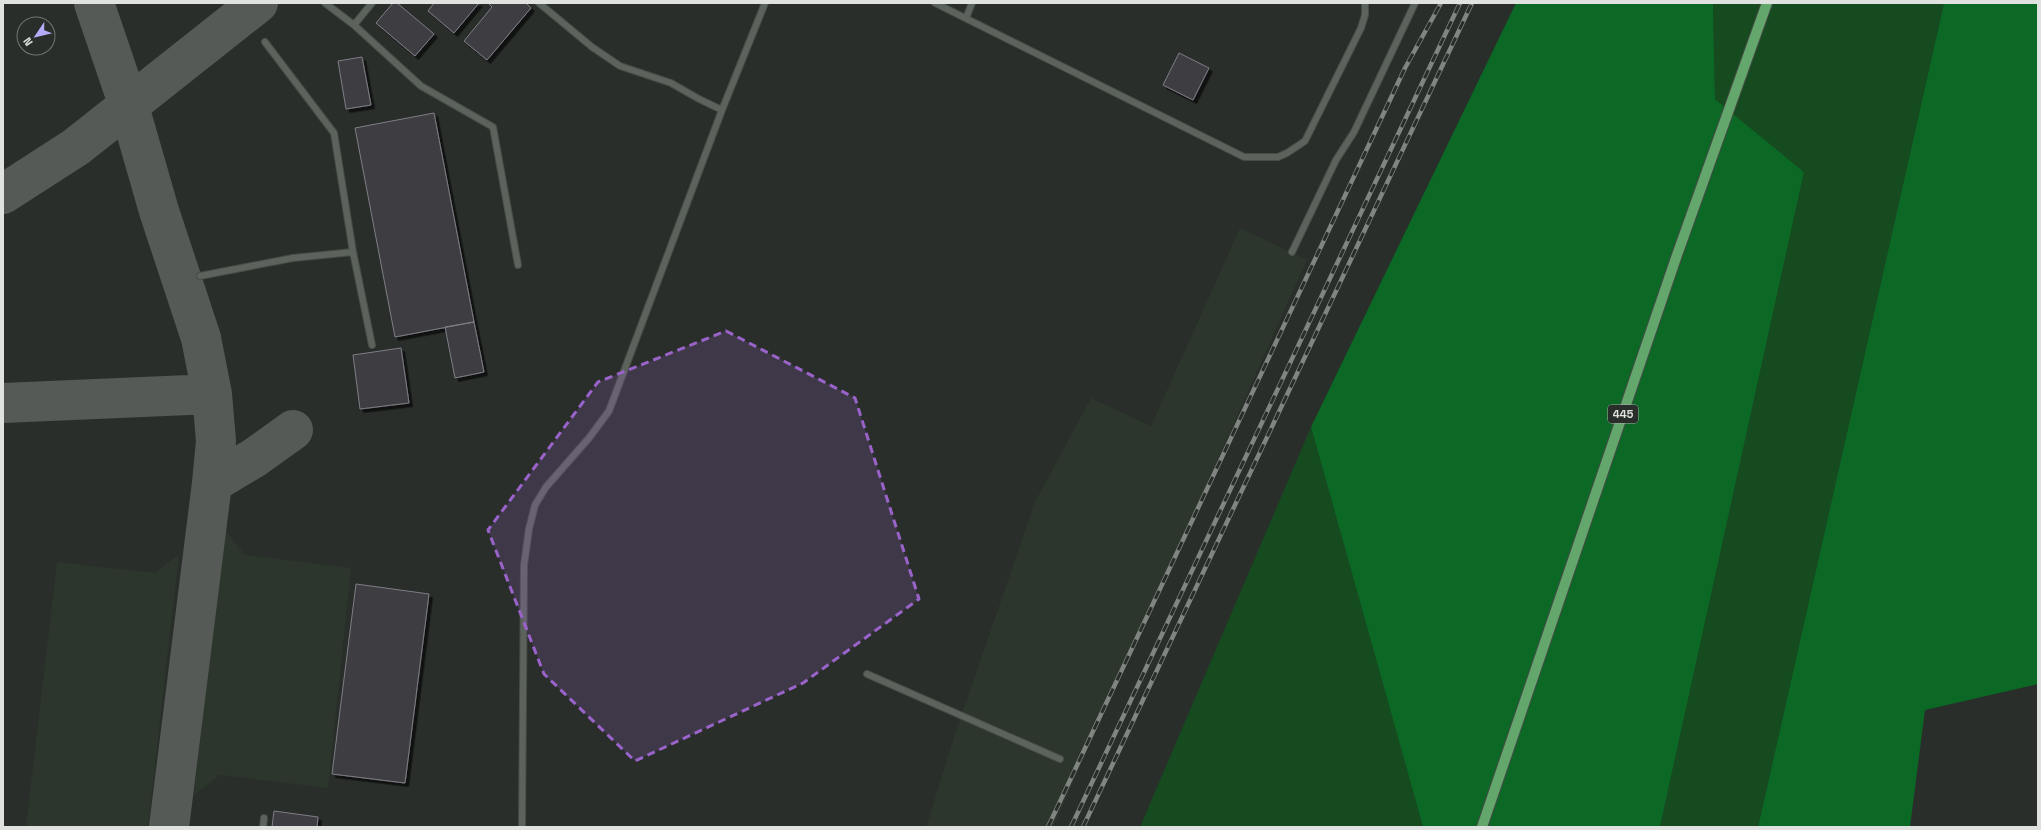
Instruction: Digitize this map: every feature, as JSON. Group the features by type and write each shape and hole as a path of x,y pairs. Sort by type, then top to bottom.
{"main road":[{"name":"445","path":"1482,827 1677,255 1767,3"}],"lane":[{"path":"325,3 354,25 421,86 493,127 518,264"},
{"path":"354,25 372,3"},
{"path":"539,3 592,47 620,66 671,83 722,110"},
{"path":"522,827 524,564 529,530 535,505 546,487 589,438 609,411 722,110 765,3"},
{"path":"935,3 1244,157 1267,158 1287,153 1305,141 1361,28 1365,15 1365,3"},
{"path":"966,18 972,3"},
{"path":"1292,252 1336,160 1354,132 1414,3"},
{"path":"265,42 334,133 353,252 372,345"},
{"path":"200,276 293,258 353,252"},
{"path":"867,674 1060,760"},
{"path":"263,827 264,818"}],"highlighted area":[{"path":"726,331 855,398 919,599 803,683 635,761 544,674 488,530 598,382"}],"shaded area":[{"path":"1240,228 1307,260 1053,827 926,827 955,734 1035,502 1091,398 1151,426"},
{"path":"224,529 245,555 351,568 328,788 220,775 194,795"},
{"path":"179,554 148,827 26,827 57,562 155,573"}],"green space":[{"path":"1516,3 1713,3 1715,99 1804,172 1660,827 1423,827 1311,427"},
{"path":"1713,3 1944,3 1758,827 1660,827 1804,172 1715,99"},
{"path":"1944,3 2038,3 2038,684 1925,710 1910,827 1758,827"},
{"path":"1311,427 1423,827 1140,827"}],"building":[{"path":"393,3 397,3 434,34 415,56 376,23"},
{"path":"434,3 479,3 454,33 428,11"},
{"path":"488,3 526,3 531,8 487,60 464,41 492,7"},
{"path":"1179,53 1209,68 1193,100 1163,85"},
{"path":"362,57 371,105 346,109 338,61"},
{"path":"434,113 474,322 395,337 355,128"},
{"path":"474,322 484,372 455,378 445,327"},
{"path":"401,348 409,403 360,409 353,355"},
{"path":"356,584 429,594 405,783 332,774"},
{"path":"274,811 318,817 317,827 272,827"}],"taxiway":[{"path":"94,3 128,103 159,211 201,338 212,394 216,441 212,483 169,827"},
{"path":"3,194 76,147 258,3"},
{"path":"3,403 212,394"},
{"path":"212,483 254,458 293,430"}],"railway":[{"path":"1048,827 1405,68 1441,3"},
{"path":"1071,827 1460,3"},
{"path":"1083,827 1472,3"}]}
